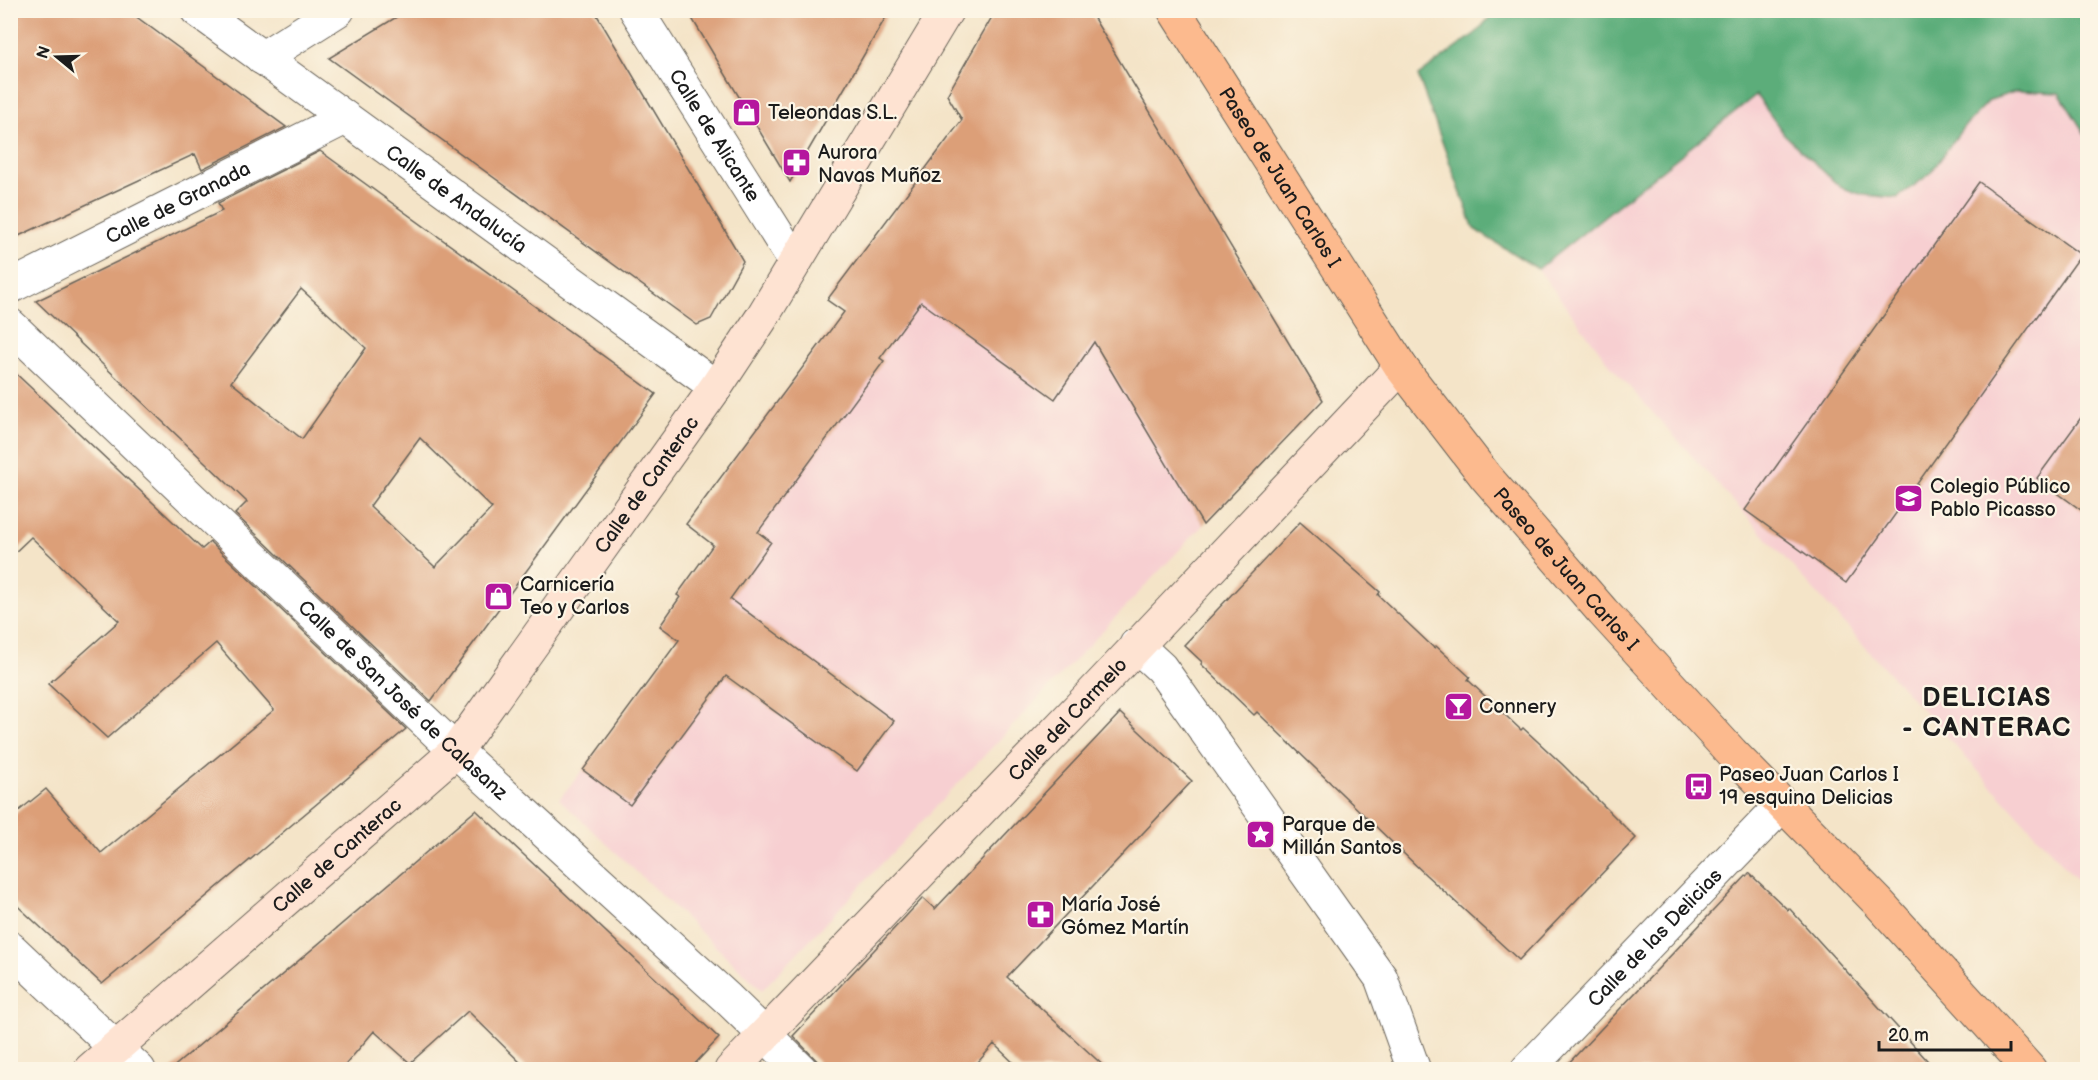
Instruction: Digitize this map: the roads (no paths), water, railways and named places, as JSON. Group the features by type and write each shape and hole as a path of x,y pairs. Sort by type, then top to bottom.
{"main road":[{"name":"Paseo de Juan Carlos I","path":"1174,10 1401,367 1486,477 1580,586 1782,805 1879,903 2030,1070"}],"street":[{"name":"Calle de Andalucía","path":"197,10 716,387"},
{"path":"262,58 338,10"},
{"name":"Calle de Alicante","path":"636,10 795,262"},
{"name":"Calle de Canterac","path":"90,1070 128,1058 456,751 716,387 795,262 947,10"},
{"name":"Calle de Granada","path":"10,287 345,118"},
{"name":"Calle de San José de Calasanz","path":"10,326 456,751 764,1033 801,1070"},
{"name":"Calle del Carmelo","path":"731,1070 1401,367"},
{"path":"1136,645 1161,668 1381,978 1414,1070"},
{"name":"Calle de las Delicias","path":"1527,1070 1782,805"},
{"path":"10,948 128,1058"}],"place":[{"name":"Teleondas S.L.","path":"747,112"},
{"name":"Aurora Navas Muñoz","path":"797,163"},
{"name":"Colegio Público Pablo Picasso","path":"1909,498"},
{"name":"Carnicería Teo y Carlos","path":"499,596"},
{"name":"Connery","path":"1458,706"},
{"name":"Paseo Juan Carlos I 19 esquina Delicias","path":"1698,786"},
{"name":"Parque de Millán Santos","path":"1261,835"},
{"name":"María José Gómez Martín","path":"1040,915"}],"district":[{"name":"DELICIAS - CANTERAC","path":"1987,712"}]}
